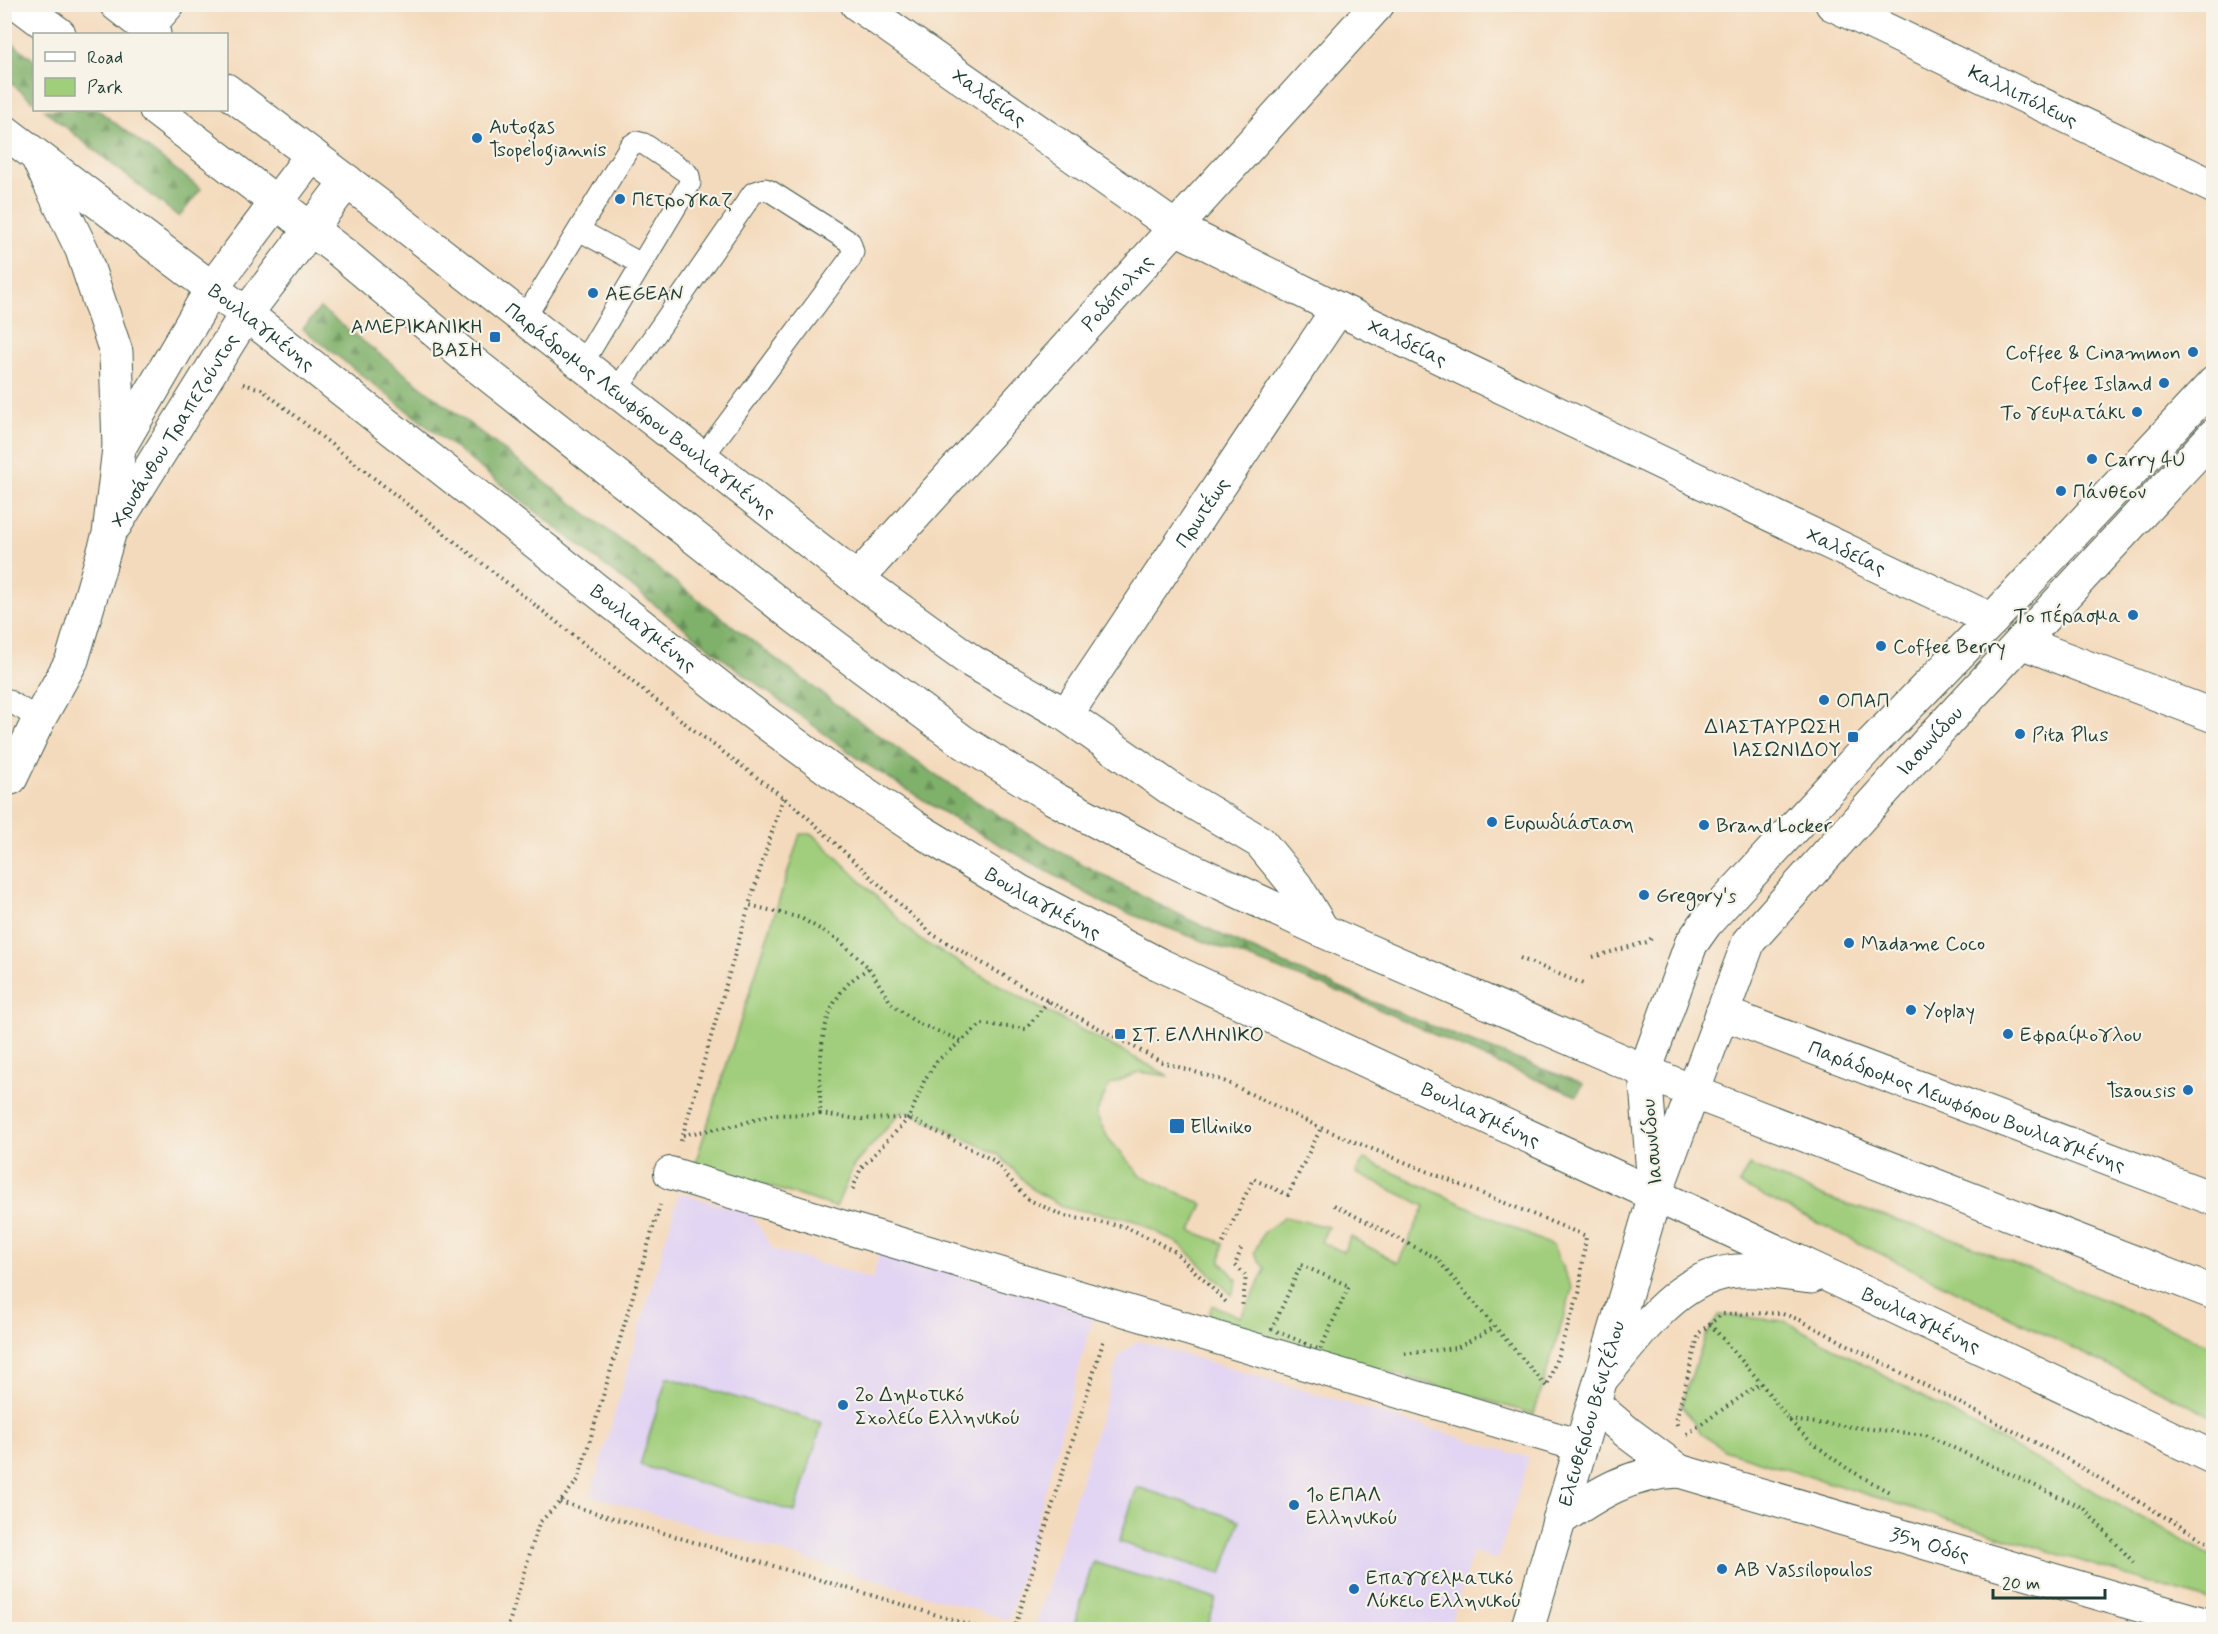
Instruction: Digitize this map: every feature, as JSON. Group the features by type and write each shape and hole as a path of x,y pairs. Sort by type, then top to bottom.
{"street":[{"path":"20,4 57,33"},
{"path":"116,4 150,32 168,4"},
{"name":"Χαλδείας","path":"857,4 1176,228 1338,309 1992,620"},
{"name":"Ροδόπολης","path":"857,579 1378,4"},
{"name":"Καλλιπόλεως","path":"1832,4 2214,187"},
{"name":"Παράδρομος Λεωφόρου Βουλιαγμένης","path":"228,92 347,181 857,579 971,661 1066,715 1174,791 1260,842 1296,886 1323,931"},
{"path":"157,111 277,202 472,362 798,619 962,741 1053,798 1150,850 1323,931 1694,1092 2214,1293"},
{"name":"Βουλιαγμένης","path":"4,131 246,314 746,708 830,770 916,828 1019,891 1158,964 1840,1281 2214,1458"},
{"path":"11,778 39,719 72,660 109,534 119,448 116,352 82,250 35,154"},
{"path":"119,448 212,288 312,155"},
{"name":"Χρυσάνθου Τραπεζούντος","path":"109,534 246,314 347,181"},
{"name":"Πρωτέως","path":"1066,715 1338,309"},
{"name":"Ιασωνίδου","path":"1655,1195 1645,1071 1690,944 1706,923 1868,747 1992,620 2214,383"},
{"name":"Ιασωνίδου","path":"1655,1195 1749,941 2021,642 2214,435"},
{"path":"2021,642 2214,716"},
{"name":"Παράδρομος Λεωφόρου Βουλιαγμένης","path":"1722,1013 2214,1198"},
{"path":"670,1173 1581,1446"},
{"name":"Ελευθερίου Βενιζέλου","path":"1527,1629 1655,1195"},
{"path":"1597,1391 1665,1307 1685,1289 1709,1277 1737,1271 1766,1272 1840,1281"},
{"path":"2157,1271 2214,1303"},
{"name":"35η Οδός","path":"1597,1391 1628,1433 1679,1471"},
{"name":"35η Οδός","path":"1559,1520 1599,1493 1626,1480 1659,1472 1679,1471 2214,1628"}],"lane":[{"path":"524,319 630,146 636,142 644,144 686,172 690,183 582,364"},
{"path":"616,391 753,193 765,189 770,190 850,243 853,252 850,258 702,458"},
{"path":"579,230 641,264"},
{"path":"4,698 39,719"}],"path":[{"path":"507,1629 539,1523 561,1502 578,1480 783,797"},
{"path":"749,905 801,918 840,941 870,968 891,1003 915,1022 962,1041"},
{"path":"1593,957 1647,942 1659,931"},
{"path":"1520,958 1583,984"},
{"path":"820,1114 821,1041 834,1002 848,984 870,968"},
{"path":"861,1168 909,1118 925,1078 937,1061 982,1024 1026,1029 1048,1001"},
{"path":"683,1135 737,1125 771,1115 820,1114 858,1119 909,1118 993,1160 1027,1199 1064,1216 1127,1227 1174,1251 1226,1302 1242,1312 1246,1276 1235,1265 1241,1249"},
{"path":"1223,1243 1253,1179 1288,1195 1321,1128"},
{"path":"1334,1205 1436,1258 1546,1387 1580,1293 1586,1236"},
{"path":"1266,1323 1273,1326 1272,1329 1320,1350 1349,1286 1301,1265 1273,1326"},
{"path":"1014,1629 1114,1307"},
{"path":"1761,1383 1683,1438 1676,1421 1698,1333 1722,1314 1780,1313 1800,1320 2065,1458 2214,1546"},
{"path":"1710,1324 1761,1383 1789,1420 1812,1443 1848,1469 1891,1493"},
{"path":"1390,1355 1457,1348 1495,1327"},
{"path":"1324,1340 1335,1343"},
{"path":"1789,1420 1926,1435 2083,1508 2142,1572"},
{"path":"561,1502 987,1629"}],"shaded area":[{"name":"2ο Δημοτικό Σχολείο Ελληνικού","path":"679,1193 751,1214 774,1250 873,1279 879,1251 1094,1315 1009,1620 591,1495"},
{"name":"1ο ΕΠΑΛ Ελληνικού","path":"1139,1341 1529,1458 1498,1560 1473,1552 1449,1629 1034,1630 1120,1354"}],"green space":[{"path":"5,37 33,59 33,101 5,78"},
{"path":"45,111 99,111 201,189 179,217"},
{"path":"320,308 821,693 945,781 1031,835 1164,907 1301,972 1441,1030 1583,1084 1577,1096 1498,1064 1350,996 1109,906 949,816 863,762 738,670 303,329"},
{"path":"800,834 813,834 920,940 1027,1001 1169,1076 1139,1072 1109,1085 1096,1114 1108,1138 1140,1175 1203,1204 1191,1231 1223,1243 1221,1262 1237,1280 1232,1295 1181,1245 1132,1219 1066,1208 1033,1190 998,1154 902,1111 854,1165 836,1207 695,1164"},
{"path":"1364,1159 1553,1246 1572,1289 1534,1414 1207,1320 1212,1305 1240,1317 1265,1269 1254,1253 1264,1232 1285,1217 1328,1227 1321,1242 1343,1252 1351,1237 1398,1263 1425,1206 1356,1173"},
{"path":"1749,1165 1827,1198 1952,1238 2213,1347 2213,1417 1739,1184"},
{"path":"1719,1315 1785,1321 2213,1557 2213,1602 1724,1450 1701,1433 1681,1405 1706,1335"},
{"path":"667,1377 822,1423 795,1512 640,1465"},
{"path":"1137,1487 1240,1520 1222,1574 1119,1542"},
{"path":"1093,1562 1216,1599 1207,1629 1073,1629"}],"place":[{"name":"Autogas Tsopelogiannis","path":"477,138"},
{"name":"Πετρογκαζ","path":"620,199"},
{"name":"AEGEAN","path":"593,293"},
{"name":"ΑΜΕΡΙΚΑΝΙΚΗ ΒΑΣΗ","path":"495,337"},
{"name":"Coffee & Cinammon","path":"2193,352"},
{"name":"Coffee Island","path":"2164,383"},
{"name":"Το γευματάκι","path":"2137,412"},
{"name":"Carry 4U","path":"2092,459"},
{"name":"Πάνθεον","path":"2061,491"},
{"name":"Το πέρασμα","path":"2133,615"},
{"name":"Coffee Berry","path":"1881,646"},
{"name":"ΟΠΑΠ","path":"1824,700"},
{"name":"Pita Plus","path":"2020,734"},
{"name":"ΔΙΑΣΤΑΥΡΩΣΗ ΙΑΣΩΝΙΔΟΥ","path":"1853,737"},
{"name":"Ευρωδιάσταση","path":"1492,822"},
{"name":"Brand Locker","path":"1704,825"},
{"name":"Gregory's","path":"1644,895"},
{"name":"Madame Coco","path":"1849,943"},
{"name":"Yoplay","path":"1911,1010"},
{"name":"ΣΤ. ΕΛΛΗΝΙΚΟ","path":"1120,1034"},
{"name":"Εφραίμογλου","path":"2008,1034"},
{"name":"Tsaousis","path":"2188,1090"},
{"name":"Elliniko","path":"1177,1126"},
{"name":"2ο Δημοτικό Σχολείο Ελληνικού","path":"843,1405"},
{"name":"1ο ΕΠΑΛ Ελληνικού","path":"1294,1505"},
{"name":"AB Vassilopoulos","path":"1722,1569"},
{"name":"Επαγγελματικό Λύκειο Ελληνικού","path":"1354,1589"}]}
